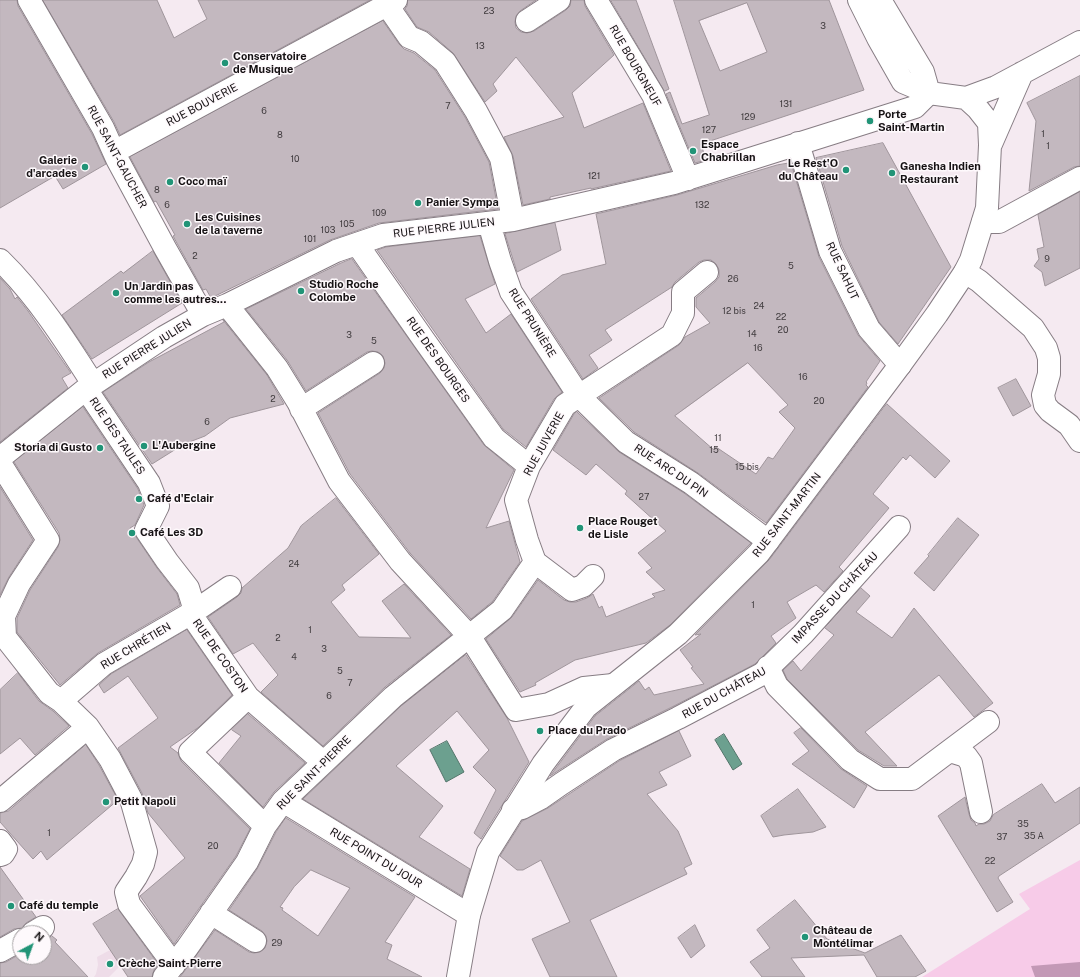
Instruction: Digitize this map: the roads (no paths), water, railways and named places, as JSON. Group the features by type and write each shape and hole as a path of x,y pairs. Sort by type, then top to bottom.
{"street":[{"name":"RUE SAINT-GAUCHER","path":"29,0 102,128 165,248 203,315"},
{"path":"527,21 559,0"},
{"name":"RUE BOURGNEUF","path":"596,0 653,95 688,179"},
{"path":"859,0 903,82 929,93 966,98 996,87 1080,42"},
{"path":"880,0 923,72 929,93"},
{"name":"RUE BOUVERIE","path":"114,152 391,2"},
{"path":"391,2 409,37 421,42 445,62 476,111 501,158 512,220"},
{"path":"990,145 1022,72"},
{"name":"RUE PIERRE JULIEN","path":"0,458 90,386 164,337 203,315 227,305 336,251 383,235 512,220 674,183 915,107 929,93"},
{"name":"RUE SAINT-MARTIN","path":"460,976 469,915 488,852 543,764 586,707 678,634 759,553 900,365 965,272 971,260 987,208 990,145 989,123 978,109 966,98"},
{"name":"RUE SAHUT","path":"798,143 830,251 869,329 900,365"},
{"path":"983,222 999,222 1080,178"},
{"name":"RUE PRUNIÈRE","path":"489,223 511,292 578,396"},
{"name":"RUE DES BOURGES","path":"357,244 494,438 529,466"},
{"name":"RUE DES TAULES","path":"0,260 10,269 49,317 148,483 158,506 146,530 188,588 192,612"},
{"name":"RUE JUIVERIE","path":"535,562 516,500 529,466 565,405 672,335 683,313 683,292 708,272"},
{"path":"965,272 979,281 1033,328 1046,348 1049,358 1049,374 1043,395 1045,405 1050,411 1069,425 1080,441"},
{"path":"227,305 277,368 339,481 400,561 470,637 516,710 549,704 584,688 613,685"},
{"path":"301,410 373,363"},
{"name":"RUE ARC DU PIN","path":"578,396 626,442 691,483 768,541"},
{"path":"0,463 48,540 19,584 4,616 5,637 48,693 61,702 88,727 110,759 131,799 146,852 143,864 126,892 129,904 169,971"},
{"name":"IMPASSE DU CHÂTEAU","path":"768,667 803,634 900,527"},
{"path":"470,637 502,610 535,562 572,590 583,586 593,576"},
{"name":"RUE CHRÉTIEN","path":"61,702 104,664 192,612 230,587"},
{"name":"RUE DE COSTON","path":"192,612 248,697 323,762"},
{"name":"RUE SAINT-PIERRE","path":"169,971 247,862 265,826 283,801 393,697 470,637"},
{"name":"RUE DU CHÂTEAU","path":"513,810 522,808 541,798 614,750 762,674 768,667 777,686 850,760 880,779 912,779 988,722"},
{"path":"248,697 190,752 265,826"},
{"path":"0,801 88,727"},
{"path":"950,751 966,756 971,763 981,812"},
{"name":"RUE POINT DU JOUR","path":"283,801 469,915"},
{"path":"211,913 255,941"},
{"path":"0,951 12,944"}],"place":[{"name":"Conservatoire de Musique","path":"225,63"},
{"name":"Porte Saint-Martin","path":"870,121"},
{"name":"Espace Chabrillan","path":"693,151"},
{"name":"Galerie d'arcades","path":"85,167"},
{"name":"Le Rest'O du Château","path":"846,170"},
{"name":"Ganesha Indien Restaurant","path":"892,173"},
{"name":"Coco maï","path":"170,182"},
{"name":"Panier Sympa","path":"418,203"},
{"name":"Les Cuisines de la taverne","path":"187,224"},
{"name":"Studio Roche Colombe","path":"301,291"},
{"name":"Un Jardin pas comme les autres...","path":"116,293"},
{"name":"L'Aubergine","path":"144,446"},
{"name":"Storia di Gusto","path":"100,448"},
{"name":"Café d'Eclair","path":"139,499"},
{"name":"Place Rouget de Lisle","path":"580,528"},
{"name":"Café Les 3D","path":"132,533"},
{"name":"Place du Prado","path":"540,731"},
{"name":"Petit Napoli","path":"106,802"},
{"name":"Café du temple","path":"11,906"},
{"name":"Château de Montélimar","path":"805,937"},
{"name":"Crèche Saint-Pierre","path":"110,964"}]}
